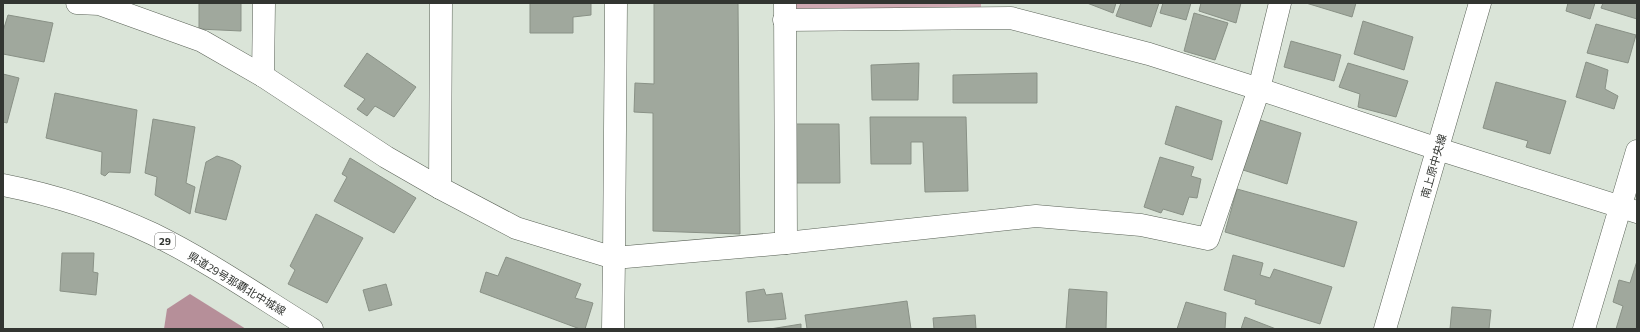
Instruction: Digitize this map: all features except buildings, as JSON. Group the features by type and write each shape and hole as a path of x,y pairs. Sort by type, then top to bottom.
{"street":[{"path":"77,3 99,4 202,41 263,76 386,156 440,188 516,228 614,258 786,243 1036,216 1141,225 1208,239 1259,89 1280,3"},
{"path":"263,76 264,3"},
{"path":"440,188 441,3"},
{"path":"613,329 616,3"},
{"name":"南上原中央線","path":"1385,329 1480,3"},
{"path":"786,243 784,12 1011,18 1149,54 1438,149 1629,209"},
{"path":"1584,329 1629,209 1637,151"},
{"name":"県道29号那覇北中城線","path":"3,185 73,203 153,234 194,256 312,329"}],"shaded area":[{"path":"785,3 981,3 981,17 784,20"},
{"path":"190,294 246,329 164,329 167,309"}]}
